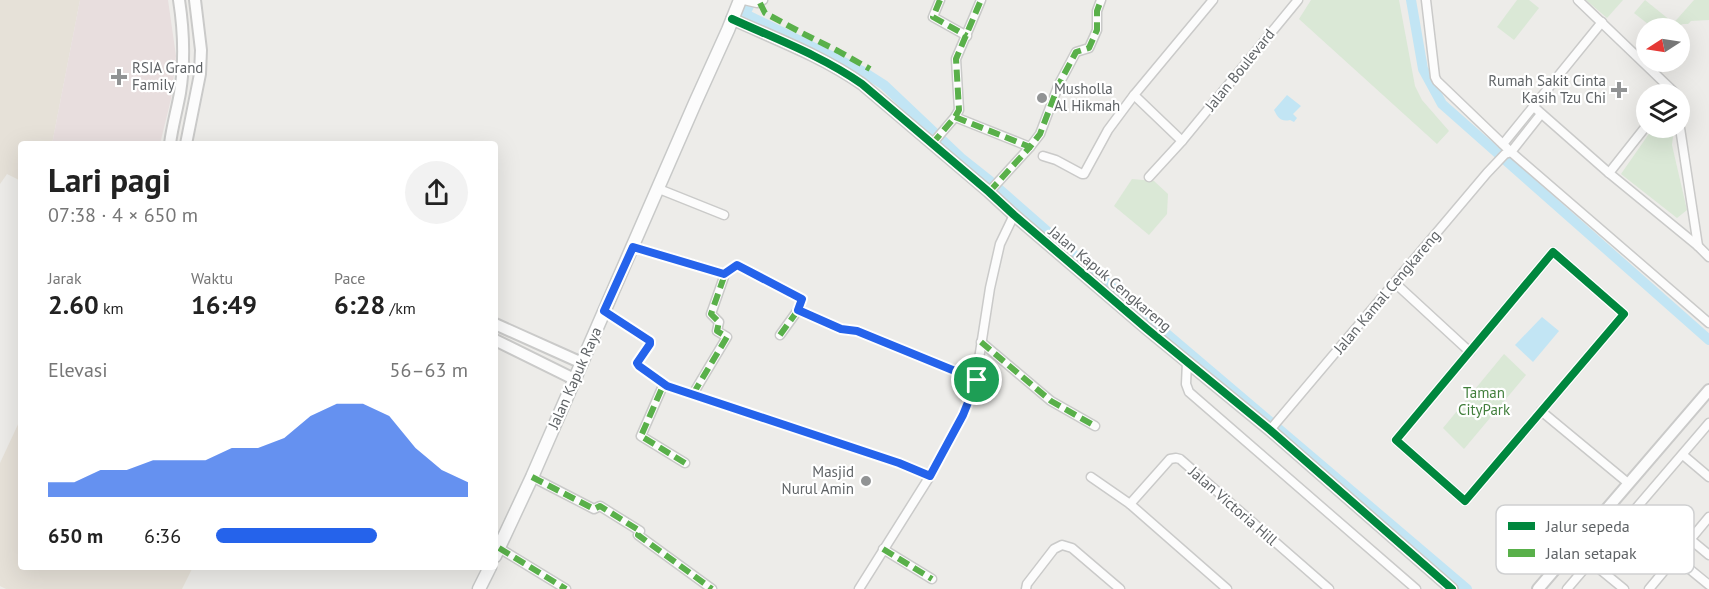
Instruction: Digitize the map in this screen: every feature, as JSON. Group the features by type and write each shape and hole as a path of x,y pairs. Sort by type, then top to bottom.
{"main road":[{"name":"Jalan Kapuk Raya","path":"498,550 532,477 569,376 604,311 659,189 694,103 743,0"},
{"path":"479,589 488,570"}],"street":[{"path":"171,141 180,96 185,51 179,0"},
{"path":"187,141 200,74 201,50 195,0"},
{"path":"743,0 759,1"},
{"path":"940,0 933,17 967,36"},
{"path":"933,144 956,117 959,110 956,59 981,0"},
{"path":"993,187 1040,134 1059,84 1076,52 1089,48 1097,30 1096,11 1101,0"},
{"path":"1043,156 1084,174 1108,130 1213,0"},
{"path":"1426,0 1436,79 1503,144 1506,154 1709,323"},
{"path":"1578,0 1663,84"},
{"name":"Jalan Boulevard","path":"1149,177 1182,141 1294,1"},
{"name":"Jalan Kapuk Cengkareng","path":"732,19 842,70 933,144 993,187 1014,215 1271,429 1452,589"},
{"path":"1503,144 1602,22"},
{"path":"1134,95 1182,141"},
{"path":"1534,107 1709,257"},
{"name":"Jalan Kamal Cengkareng","path":"1271,429 1492,168 1541,114"},
{"path":"956,117 1030,147"},
{"path":"1609,173 1637,138"},
{"path":"1682,138 1698,246"},
{"path":"659,189 724,215"},
{"path":"859,589 930,476 963,415 977,380 990,288 1000,244 1014,215"},
{"path":"633,247 724,274"},
{"path":"1553,252 1624,314 1541,411 1466,501 1396,440 1553,252"},
{"path":"693,394 727,337 717,331 719,322 711,314 724,274 737,265 802,299 798,310 780,335"},
{"path":"1395,283 1470,352"},
{"path":"798,310 841,329 857,331 977,380"},
{"path":"604,311 650,341 637,363 667,386 899,463 930,476"},
{"path":"498,325 576,361"},
{"path":"498,341 569,376"},
{"path":"981,342 1051,400 1095,426"},
{"path":"1188,362 1186,384 1189,392 1416,589"},
{"path":"667,386 662,388 641,436 685,463"},
{"path":"1609,505 1709,390"},
{"path":"1541,411 1628,483"},
{"path":"1640,505 1709,423"},
{"path":"1683,454 1709,477"},
{"name":"Jalan Victoria Hill","path":"1130,504 1170,459 1179,459 1329,589"},
{"path":"532,477 594,509 600,506 610,512 640,531 638,535 712,589"},
{"path":"1090,477 1130,504 1227,589"},
{"path":"1694,536 1709,517"},
{"path":"1694,542 1709,555"},
{"path":"1026,589 1027,584 1054,549 1062,545 1072,548 1120,589"},
{"path":"883,549 932,579"},
{"path":"498,553 566,589"},
{"path":"1694,573 1709,585"},
{"path":"1538,589 1551,574"},
{"path":"1567,589 1580,574"},
{"path":"1606,574 1624,589"},
{"path":"1649,589 1662,574"}],"shaded area":[{"path":"0,0 80,0 53,141 18,141 18,180 7,174 0,184"},
{"name":"RSIA Grand Family","path":"80,0 168,0 176,56 171,99 161,141 53,141"},
{"path":"18,424 18,570 192,570 182,589 6,589 0,586 0,463"}],"green space":[{"path":"1311,0 1399,0 1415,86 1422,100 1449,131 1437,144 1299,19"},
{"path":"1517,0 1529,0 1539,8 1514,40 1497,27"},
{"path":"1586,0 1623,0 1607,18"},
{"path":"1645,0 1667,18 1640,18 1634,13"},
{"path":"1694,0 1709,0 1709,20 1690,22 1690,18 1678,18"},
{"path":"1646,138 1673,138 1672,145 1687,210 1677,218 1621,174"},
{"path":"1132,179 1154,181 1168,194 1167,214 1149,235 1114,206"},
{"name":"Taman CityPark","path":"1504,354 1526,375 1464,449 1443,428"}],"water":[{"path":"1287,95 1301,106 1293,114 1297,118 1294,122 1280,119 1274,110"},
{"path":"1542,317 1559,331 1533,362 1515,345"}],"waterway":[{"path":"752,0 745,14 862,71 884,85 961,158 1467,589"},
{"path":"1411,0 1423,69 1442,104 1709,340"}],"marked path":[{"path":"940,0 933,17 967,36"},
{"path":"932,144 959,110 956,59 981,0"},
{"path":"955,117 1030,147 1040,134 1059,84 1076,52 1089,48 1097,30 1097,11 1101,0"},
{"path":"760,3 765,13 870,69"},
{"path":"989,192 1030,147"},
{"path":"633,247 725,274"},
{"path":"693,394 727,337 717,331 719,322 711,314 725,274 737,265 802,299 798,310 841,329 857,331 977,380"},
{"path":"780,335 798,310"},
{"path":"604,311 650,341 637,363 667,386"},
{"path":"981,342 1051,401 1095,426"},
{"path":"685,463 641,436 662,388 667,386 899,463 930,476"},
{"path":"532,477 594,509 600,506 640,531 638,535 712,589"},
{"path":"499,548 566,589"},
{"path":"883,549 932,579"}],"cycle path":[{"path":"732,19 815,56 862,84 1147,329 1270,430 1452,589"},
{"path":"1553,252 1624,314 1465,501 1396,440 1553,252"}],"place":[{"name":"RSIA Grand Family","path":"119,77"},
{"name":"Rumah Sakit Cinta Kasih Tzu Chi","path":"1619,90"},
{"name":"Musholla Al Hikmah","path":"1042,98"},
{"name":"Masjid Nurul Amin","path":"866,481"}],"route":[{"path":"633,247 724,274 737,265 802,299 798,310 841,329 857,331 977,380 963,415 930,476 899,463 667,386 637,363 650,341 604,311 633,247"}]}
